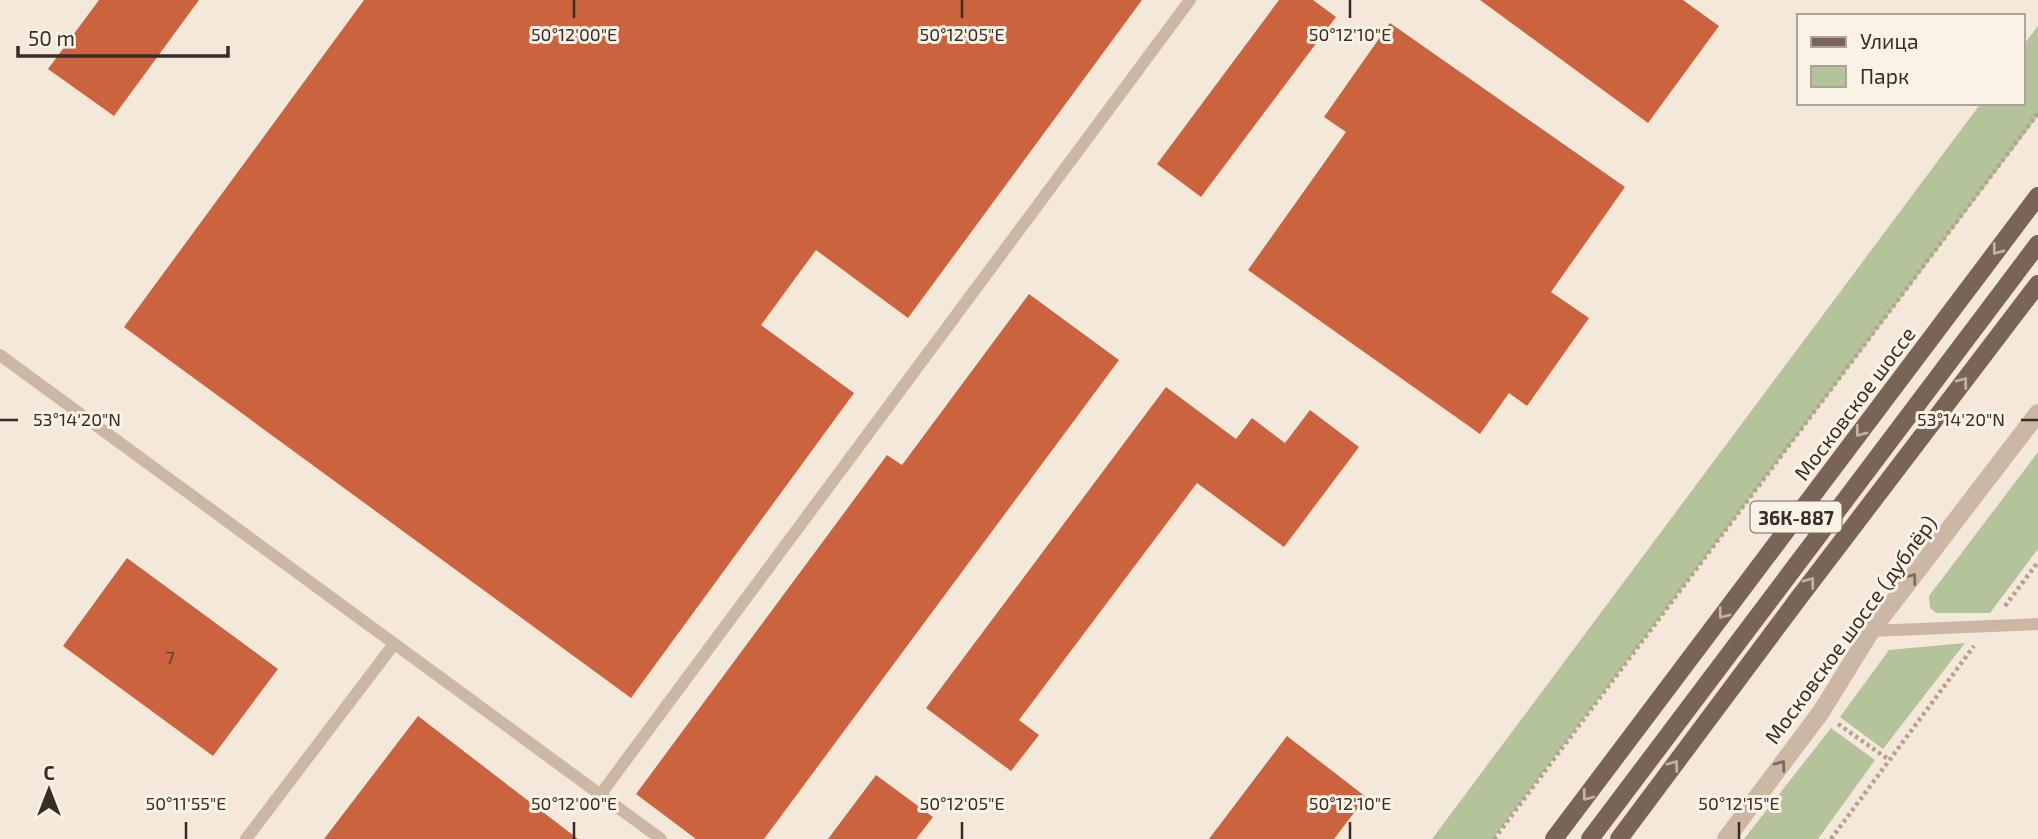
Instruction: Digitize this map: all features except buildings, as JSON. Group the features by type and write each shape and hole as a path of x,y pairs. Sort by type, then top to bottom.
{"main road":[{"name":"Московское шоссе","path":"1554,839 2038,196"},
{"name":"36К-887","path":"1590,839 2038,244"},
{"name":"36К-887","path":"1619,839 1798,598 2038,284"}],"street":[{"name":"Московское шоссе (дублёр)","path":"1726,839 1821,712 1871,631 2038,413"}],"lane":[{"path":"600,795 1190,0"},
{"path":"0,355 661,839"},
{"path":"1871,631 2038,624"},
{"path":"246,839 394,644"}],"path":[{"path":"1494,839 2038,113"},
{"path":"1831,839 1888,759 2038,562"},
{"path":"1821,712 1888,759"}],"green space":[{"path":"2038,26 2038,116 1493,839 1432,839 1980,105 2024,105 2024,44"},
{"path":"2038,452 2038,549 1990,613 1936,613 1930,608 1929,596"},
{"path":"1965,643 1883,749 1840,717 1889,650"},
{"path":"1831,728 1875,760 1818,839 1744,839"}]}
